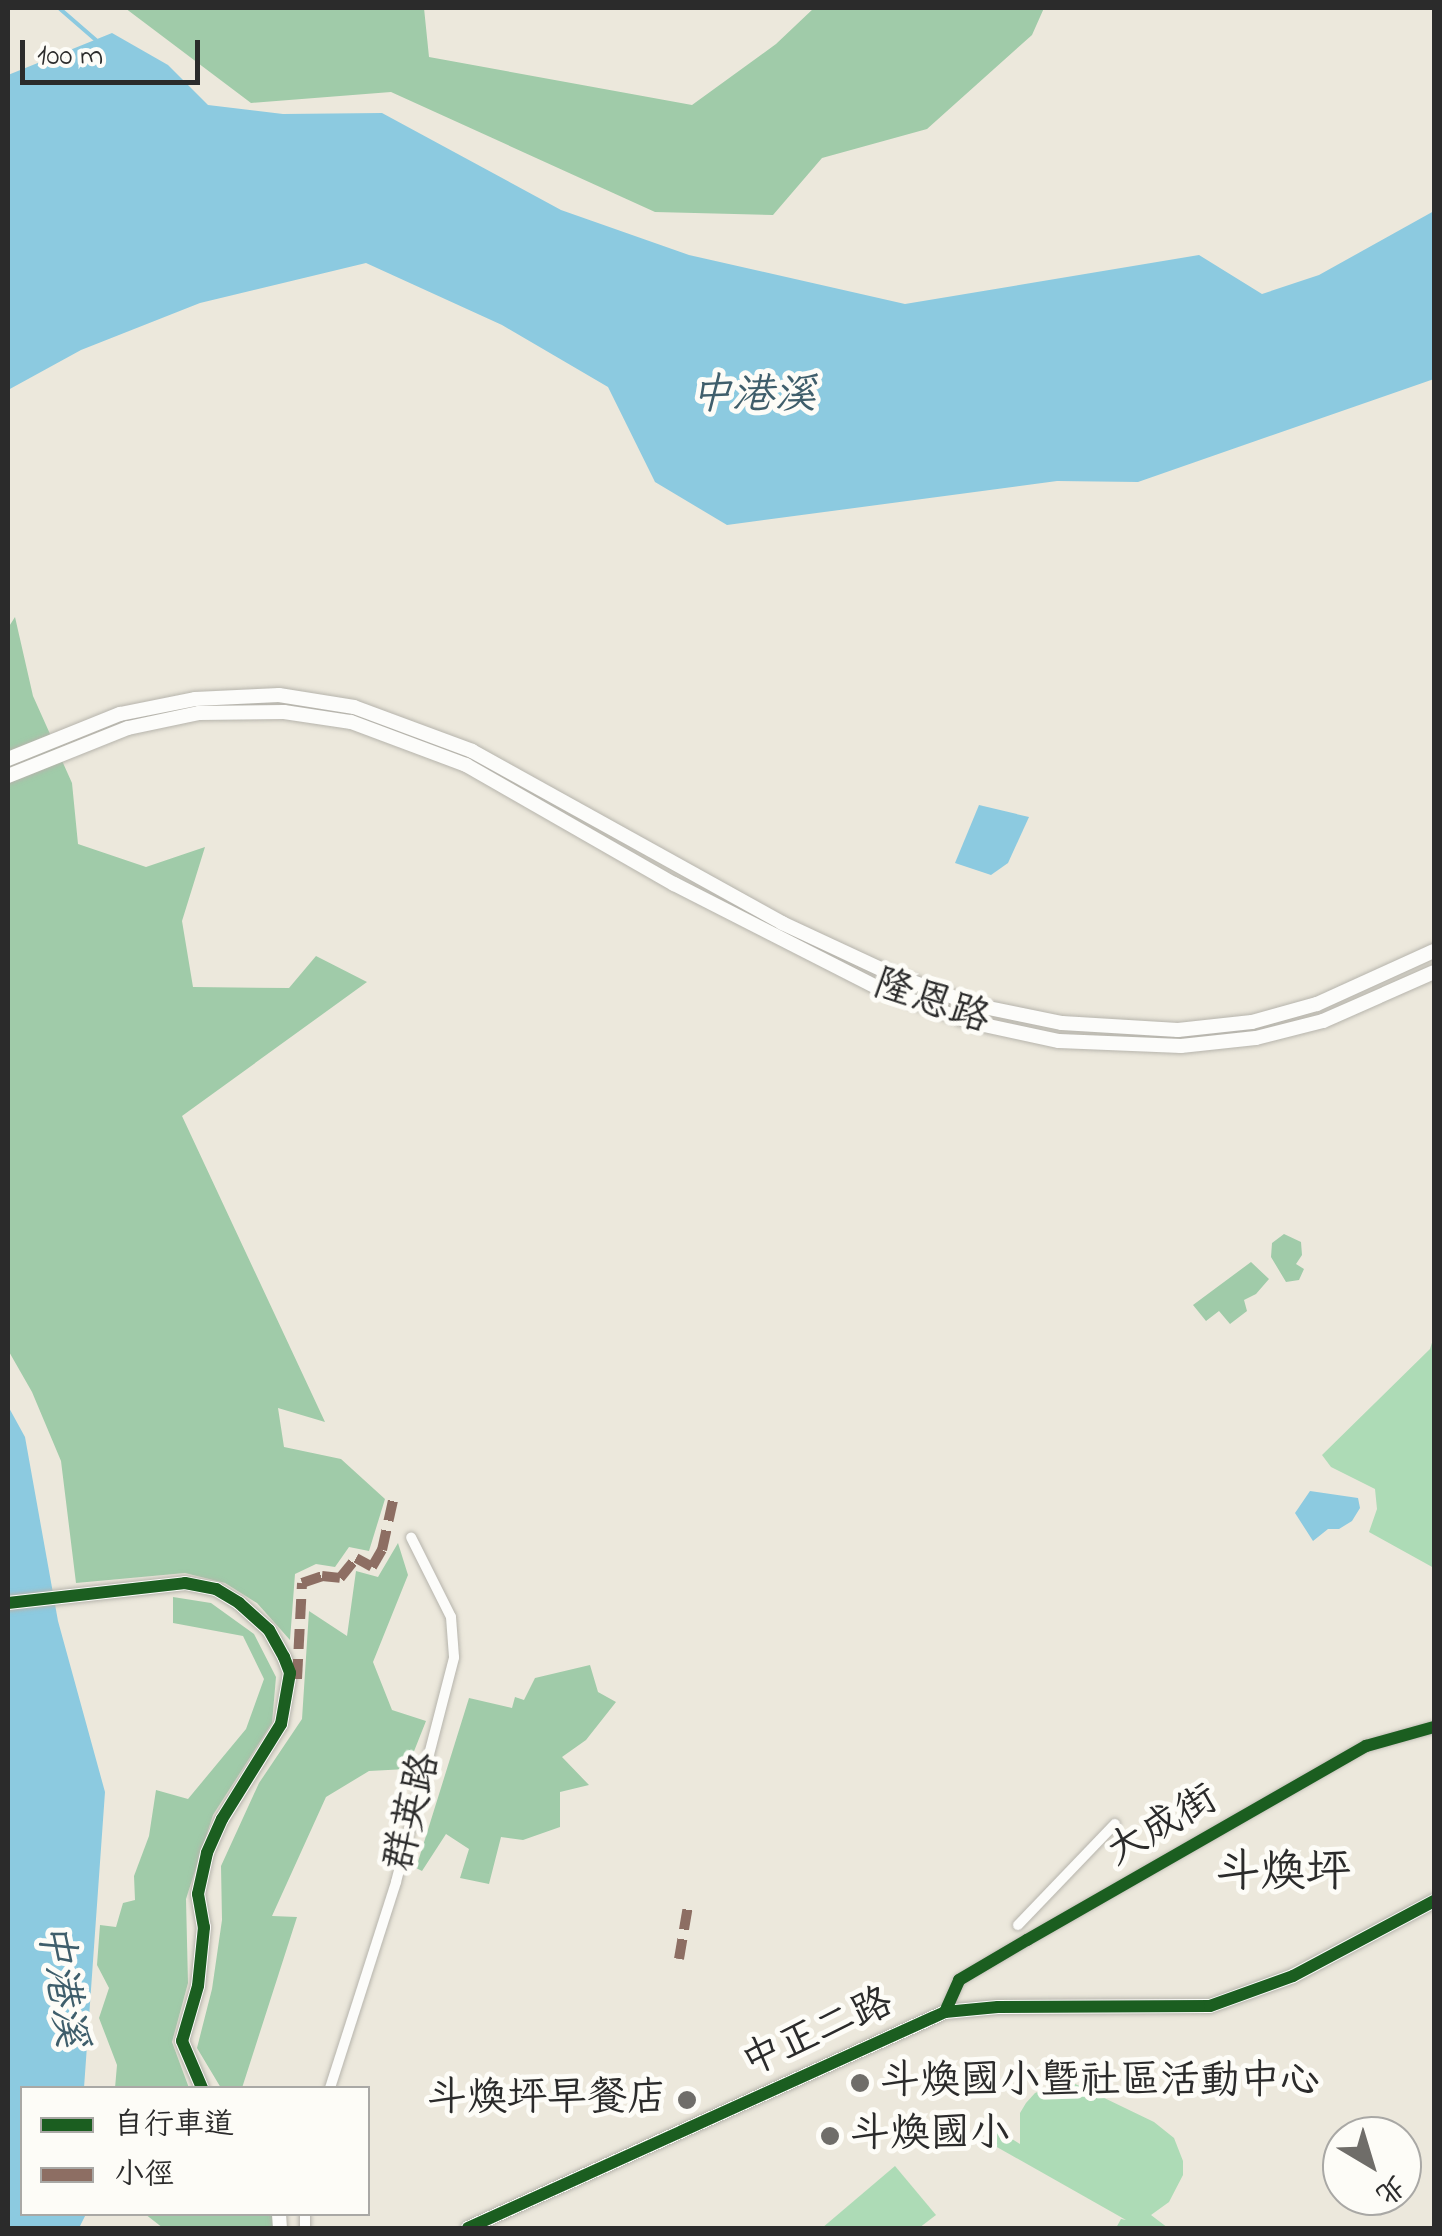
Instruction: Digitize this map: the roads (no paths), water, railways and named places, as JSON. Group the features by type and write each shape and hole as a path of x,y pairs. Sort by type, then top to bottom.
{"main road":[{"path":"8,759 120,714 195,699 279,695 354,706 469,758"},
{"path":"8,776 128,728 199,713 284,712 351,722 469,758"},
{"name":"隆恩路","path":"469,758 782,923 889,973 974,1005 1062,1023 1178,1030 1252,1022 1317,1004 1434,951"},
{"name":"隆恩路","path":"469,758 674,884 880,989 970,1022 1059,1041 1182,1046 1256,1038 1323,1022 1434,972"},
{"path":"8,1603 185,1583 216,1590 239,1602 269,1630 290,1673 281,1724 222,1819 207,1854 198,1894 202,1946 198,1986 182,2041 201,2086"},
{"name":"中正二路","path":"468,2228 944,2012 998,2006 1210,2006 1293,1976 1434,1900"}],"street":[{"name":"群英路","path":"331,2086 396,1882 454,1656 450,1617 411,1537"},
{"name":"大成街","path":"944,2012 959,1980 1366,1746 1434,1727"},
{"path":"1018,1925 1115,1824"}],"water":[{"name":"中港溪","path":"112,33 168,65 208,105 283,114 382,113 561,210 689,255 905,304 1199,255 1262,294 1319,275 1434,211 1434,379 1138,482 1057,481 727,525 655,482 608,387 502,325 366,263 200,303 81,350 8,390 8,75"},
{"path":"979,805 1029,817 1008,863 991,875 955,863"},
{"name":"中港溪","path":"8,1406 25,1437 58,1621 105,1792 84,2086 20,2086 20,2216 85,2216 79,2228 8,2228"},
{"path":"1310,1491 1358,1498 1360,1508 1352,1521 1339,1529 1328,1529 1313,1541 1295,1513"}],"waterway":[{"path":"59,8 97,41"}],"place":[{"name":"斗煥國小暨社區活動中心","path":"860,2083"},
{"name":"斗煥坪早餐店","path":"687,2100"},
{"name":"斗煥國小","path":"830,2136"}],"district":[{"name":"斗煥坪","path":"1283,1875"}]}
